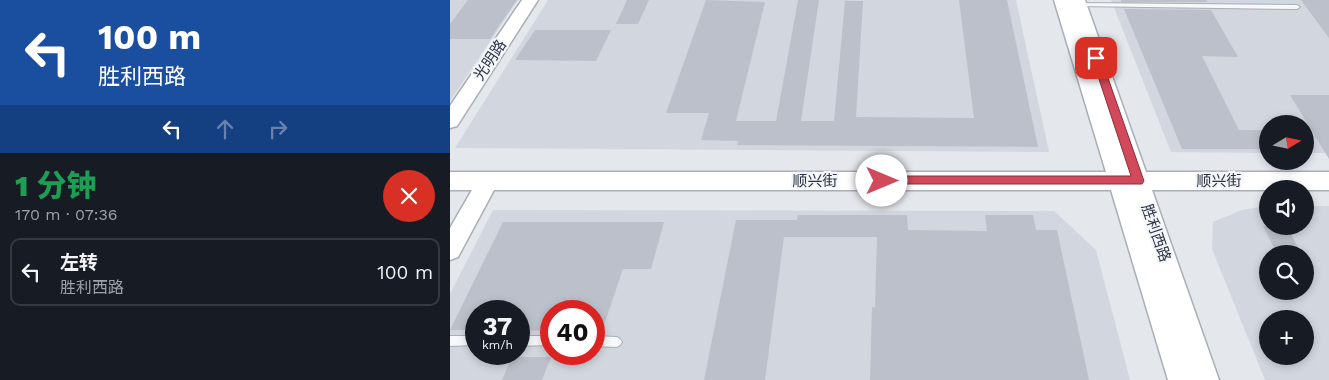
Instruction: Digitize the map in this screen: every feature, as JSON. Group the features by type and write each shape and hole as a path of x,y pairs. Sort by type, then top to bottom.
{"street":[{"name":"光明路","path":"450,121 530,0"},
{"name":"胜利西路","path":"1072,2 1128,181 1180,380"},
{"name":"顺兴街","path":"450,181 1329,181"},
{"name":"胜利西路","path":"1128,181 1206,380"},
{"path":"450,250 488,182"}],"lane":[{"path":"1072,2 1297,7"},
{"path":"450,341 465,341"},
{"path":"605,341 617,342"}],"shaded area":[{"path":"450,0 518,0 450,101"},
{"path":"548,0 1016,0 1049,152 455,148"},
{"path":"1111,0 1329,0 1329,153 1314,153 1314,115 1259,115 1259,153 1171,152"},
{"path":"1314,206 1329,206 1329,380 1265,380 1212,249 1213,222 1242,210 1259,207 1259,235 1314,235"},
{"path":"493,210 1054,211 1096,250 1130,380 450,380 450,294"}],"building":[{"path":"468,0 517,0 490,39 450,39 450,24"},
{"path":"627,0 649,0 638,24 616,24"},
{"path":"706,0 765,2 736,121 776,121 798,0 819,0 801,121 834,121 845,1 863,1 856,117 974,118 959,0 1007,0 1038,147 737,145 738,141 701,140 709,113 666,113"},
{"path":"1121,0 1206,0 1207,2 1121,2"},
{"path":"1301,0 1329,0 1329,38"},
{"path":"1124,9 1211,10 1238,57 1202,56 1239,130 1259,130 1259,149 1182,149"},
{"path":"535,30 611,30 596,61 515,60"},
{"path":"1290,95 1329,95 1329,159 1314,134 1314,115 1302,115"},
{"path":"798,215 907,215 908,230 987,231 985,215 1033,215 1036,230 1057,230 1089,380 870,380 872,307 875,307 877,237 784,237 765,380 704,380 736,220 797,220"},
{"path":"503,222 664,222 651,269 623,269 605,322 605,300 540,300 540,331 530,330 530,300 465,300 465,330 450,330"},
{"path":"1268,235 1292,235 1296,245 1272,245"},
{"path":"530,357 540,357 540,365 548,365 542,380 502,380 509,365 530,365"}],"route":[{"path":"882,181 1138,181 1096,58"}]}
